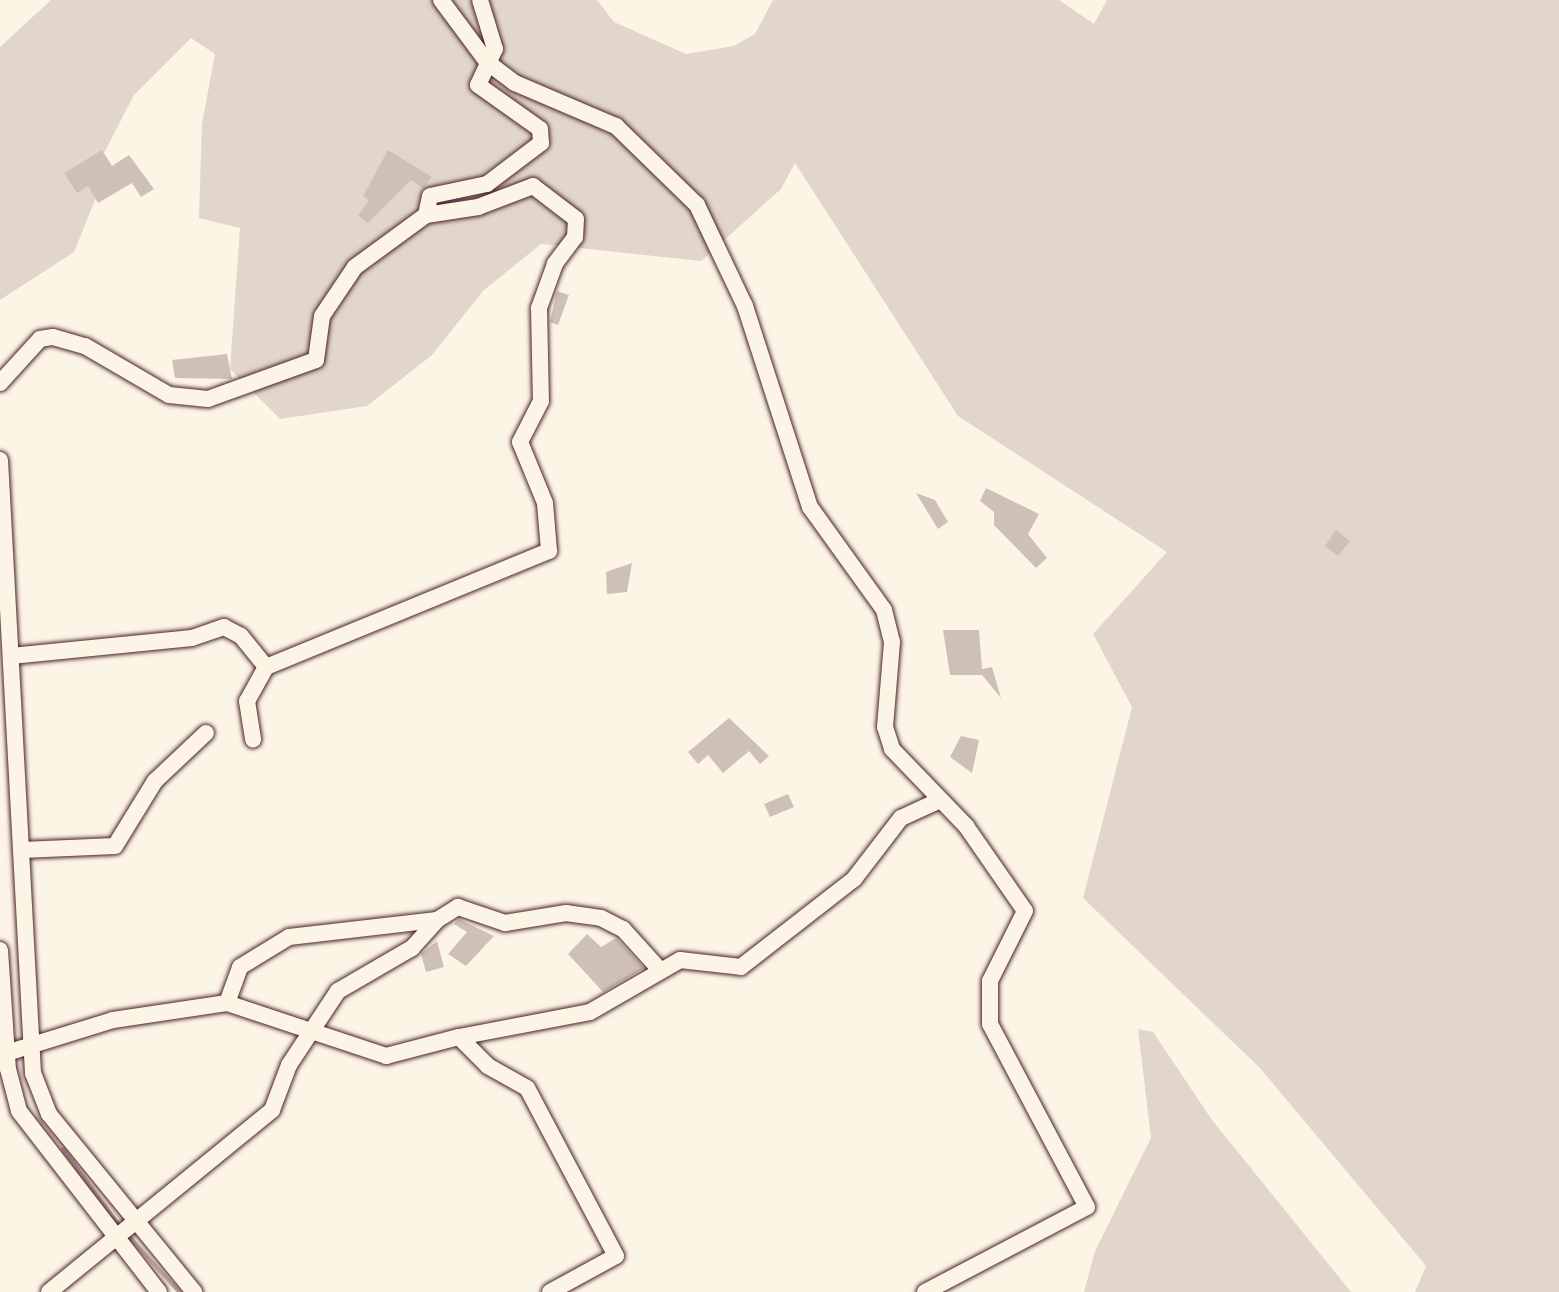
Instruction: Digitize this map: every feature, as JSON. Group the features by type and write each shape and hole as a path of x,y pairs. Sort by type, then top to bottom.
{"street":[{"path":"441,0 487,62 515,83 616,126 697,205 745,306 810,507 884,610 892,642 885,727 892,749 938,801 966,826 1025,911 990,981 990,1024 1087,1207 925,1292"},
{"path":"426,215 430,196 487,184 541,143 540,129 478,85 495,49 480,0"},
{"path":"0,383 40,339 53,337 182,399 208,399 261,374 291,372 316,360 322,316 355,267 426,215 478,207 533,186 576,219 575,237 555,264 539,308 541,401 520,442 545,503 549,551 266,667 247,701 253,740"},
{"path":"0,460 32,1049 49,1114 194,1292"},
{"path":"11,656 192,638 224,627 241,636 266,667"},
{"path":"22,850 115,846 155,781 206,733"},
{"path":"4,1053 32,1049 113,1020 227,1003 311,1035 386,1056 459,1037 590,1012 680,960 741,967 854,879 901,818 938,801"},
{"path":"49,1292 137,1221 198,1177 221,1145 272,1110 289,1065 338,991 412,948 437,920 458,907 524,925 583,913 623,929 660,970"},
{"path":"227,1003 240,967 289,937 437,920"},
{"path":"0,950 4,1053 19,1111 159,1292"},
{"path":"459,1037 488,1066 527,1088 616,1256 550,1292"}],"shaded area":[{"path":"51,0 597,0 614,22 686,54 734,46 755,34 773,0 1059,0 1094,24 1107,0 1559,0 1559,1292 1415,1292 1426,1266 1260,1068 1083,898 1132,707 1093,634 1167,552 958,416 795,163 781,189 701,261 541,244 483,291 432,355 367,406 280,419 230,369 240,228 199,218 202,124 215,54 191,38 134,95 103,155 97,195 74,252 0,300 0,47"},
{"path":"1138,1029 1153,1032 1212,1120 1351,1292 1084,1292 1095,1251 1151,1138"}],"building":[{"path":"102,150 112,166 129,155 154,189 141,197 132,183 98,203 88,186 77,193 64,173"},
{"path":"388,150 432,177 423,188 411,180 368,223 358,216 369,200 363,196"},
{"path":"557,291 569,295 558,325 550,322"},
{"path":"227,354 232,379 175,378 172,360"},
{"path":"986,488 1039,514 1028,534 1047,558 1036,568 994,525 994,512 980,501"},
{"path":"916,493 935,500 948,522 938,529"},
{"path":"1336,530 1350,541 1338,556 1325,546"},
{"path":"632,563 627,592 607,594 606,572"},
{"path":"943,630 979,630 982,669 992,667 1001,698 982,675 950,675"},
{"path":"729,718 769,756 760,764 749,751 723,773 708,755 698,764 688,752"},
{"path":"961,736 979,740 972,773 950,757"},
{"path":"788,794 794,807 770,817 764,804"},
{"path":"459,919 494,936 466,966 448,954 467,932 454,924"},
{"path":"587,934 601,947 616,938 644,968 603,992 568,954"},
{"path":"437,941 444,967 426,972 421,954"}],"waterway":[{"path":"63,1149 121,1228"},
{"path":"127,1234 179,1292"}]}
